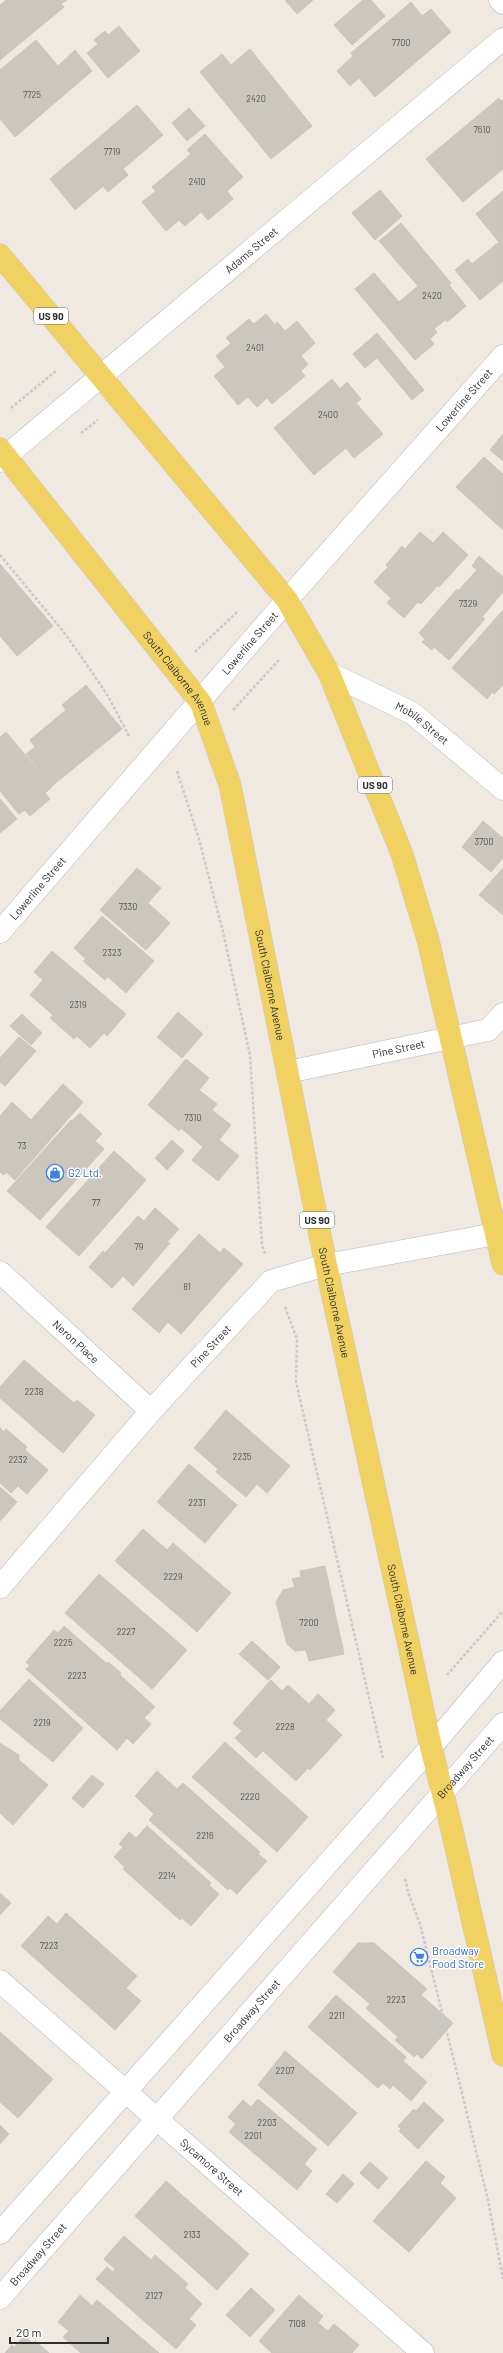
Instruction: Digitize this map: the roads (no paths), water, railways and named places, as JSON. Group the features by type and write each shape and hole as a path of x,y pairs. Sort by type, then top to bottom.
{"main road":[{"name":"US 90","path":"0,255 287,600 330,673 402,854 428,940 503,1264"},
{"name":"South Claiborne Avenue","path":"2,455 201,703 230,785 326,1265 431,1747 443,1791 503,2055"}],"street":[{"path":"500,0 503,3"},
{"name":"Adams Street","path":"2,455 101,376 503,39"},
{"name":"Lowerline Street","path":"0,932 201,703 287,600 503,356"},
{"name":"Mobile Street","path":"330,673 412,713 503,789"},
{"name":"Pine Street","path":"288,1072 488,1030 503,1014"},
{"name":"Pine Street","path":"0,1587 152,1411 271,1281 326,1265 496,1234"},
{"name":"Neron Place","path":"0,1272 152,1411"},
{"path":"0,2232 431,1747 503,1662"},
{"name":"Broadway Street","path":"0,2298 158,2120 443,1791 503,1724"},
{"name":"Sycamore Street","path":"0,1981 423,2353"}],"place":[{"name":"G2 Ltd.","path":"55,1173"},
{"name":"Broadway Food Store","path":"419,1957"}]}
